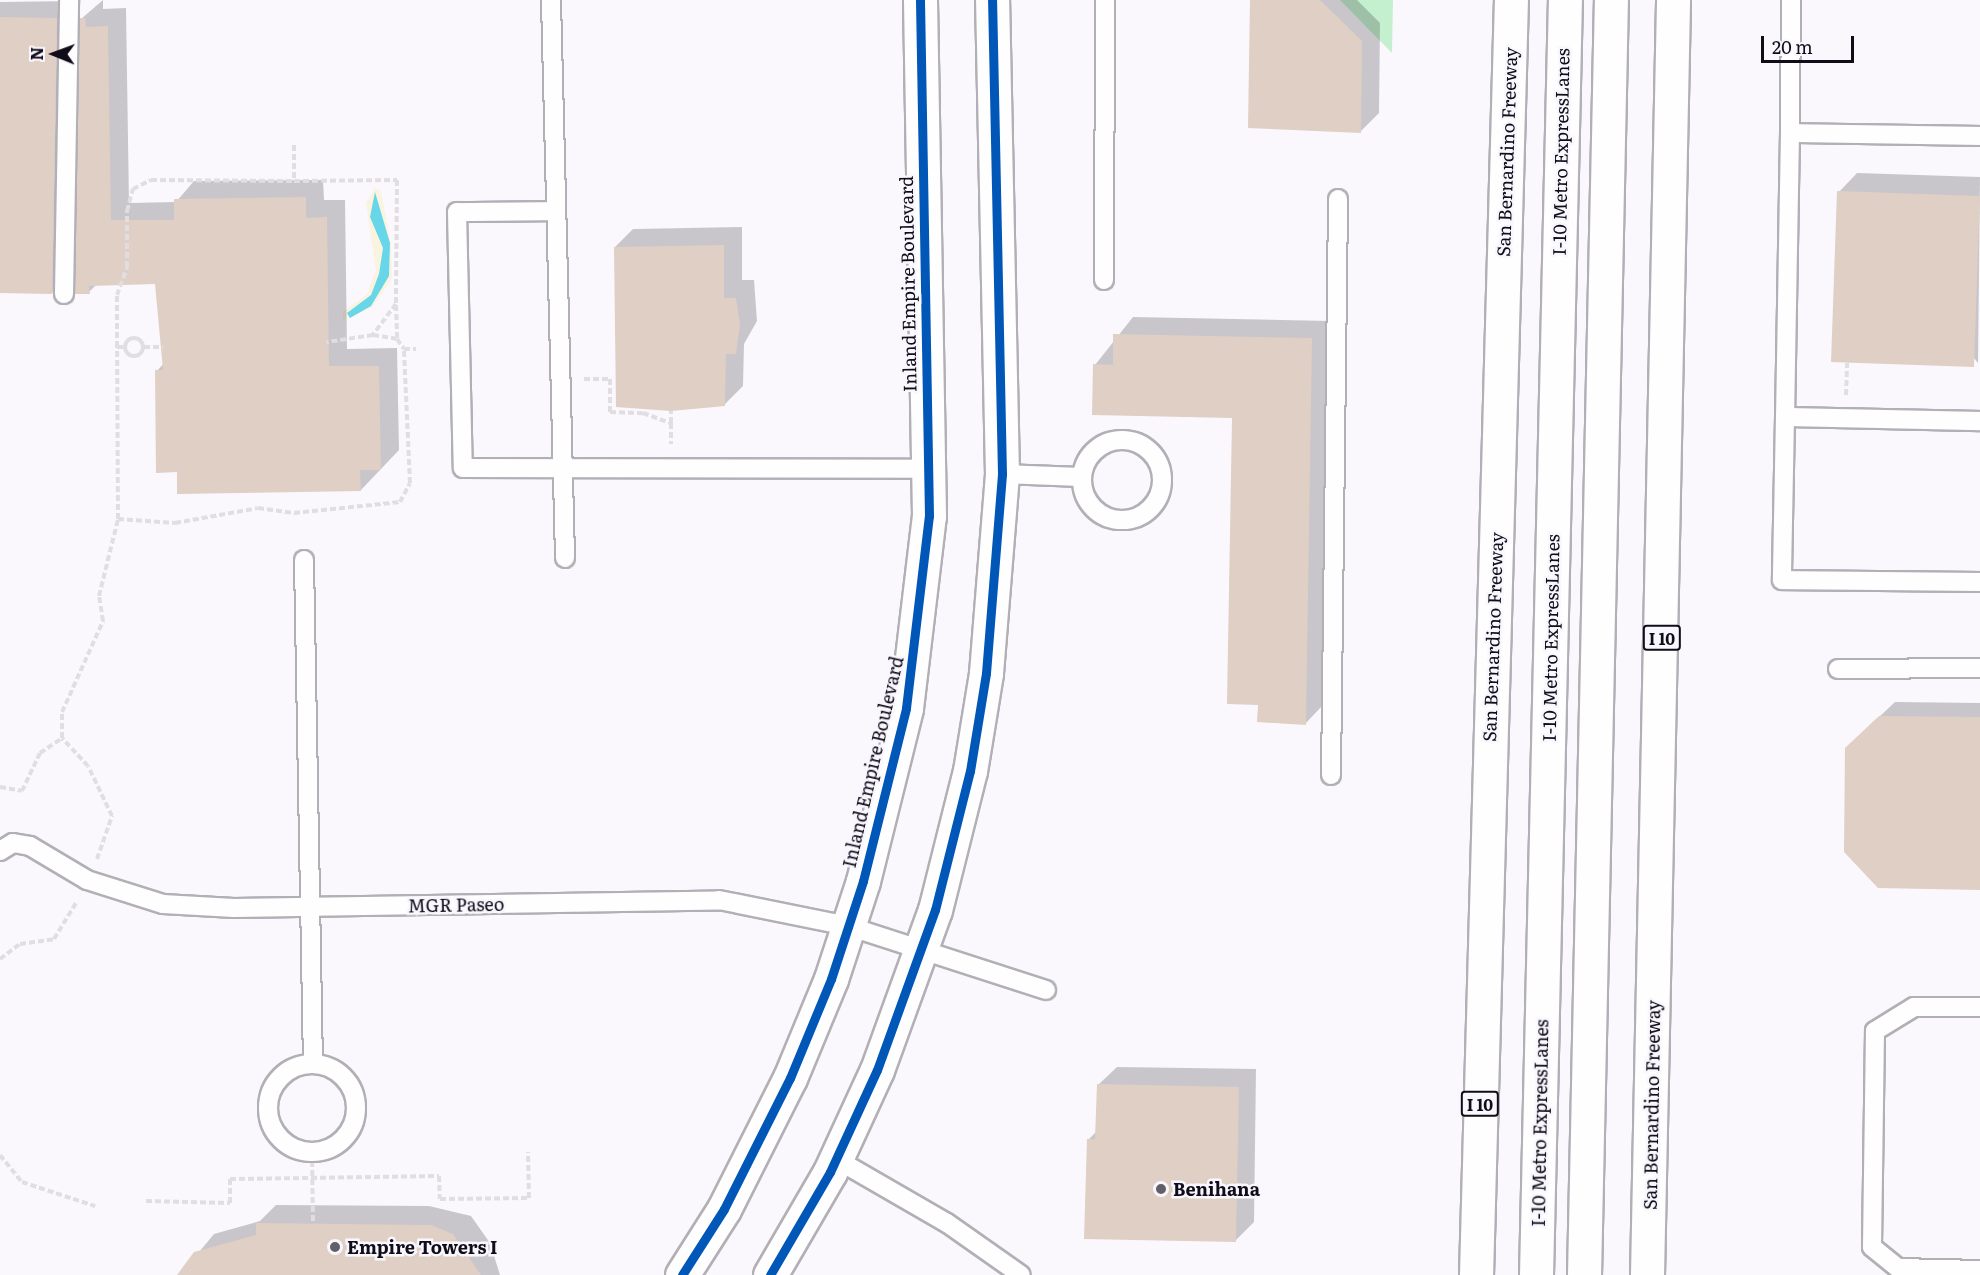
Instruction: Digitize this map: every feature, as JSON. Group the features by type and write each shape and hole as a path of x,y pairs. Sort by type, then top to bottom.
{"main road":[{"name":"Inland Empire Boulevard","path":"682,1275 724,1209 790,1078 848,926 906,708 922,610 928,469 920,0"},
{"path":"770,1275 836,1159 877,1070 921,950 970,771 986,674 1002,474 992,0"},
{"name":"San Bernardino Freeway","path":"1476,1275 1511,0"},
{"name":"I-10 Metro ExpressLanes","path":"1536,1275 1565,0"},
{"path":"1584,1275 1611,0"},
{"name":"San Bernardino Freeway","path":"1647,1275 1673,0"}],"lane":[{"path":"64,294 69,0"},
{"path":"551,0 565,558"},
{"path":"1104,280 1105,0"},
{"path":"1791,0 1782,580 1980,582"},
{"path":"1790,133 1980,136"},
{"path":"1331,775 1338,199"},
{"path":"556,211 458,212 463,468 563,466 928,469"},
{"path":"1785,417 1980,421"},
{"path":"1126,440 1149,451 1161,486 1158,498 1140,516 1116,520 1087,500 1081,477 1096,449 1126,440"},
{"path":"1002,474 1081,477"},
{"path":"304,560 313,1064"},
{"path":"1838,669 1980,668"},
{"name":"MGR Paseo","path":"4,842 30,846 87,880 163,904 311,907 719,900 848,926 1046,990"},
{"path":"1980,1007 1914,1006 1875,1031 1872,1247 1898,1268 1980,1270"},
{"path":"313,1064 348,1082 357,1108 347,1134 312,1152 284,1142 269,1115 274,1086 284,1074 313,1064"},
{"path":"836,1159 947,1223 1021,1275"}],"path":[{"path":"294,145 294,181"},
{"path":"97,859 112,816 88,766 62,738 65,696 103,621 99,596 118,519 117,295 127,267 127,211 133,189 151,180 397,180 397,339 404,350 410,483 400,502 294,513 258,508 175,523 118,519"},
{"path":"373,335 396,304"},
{"path":"327,342 373,335 397,339"},
{"path":"117,347 125,347 136,338 144,347"},
{"path":"125,347 133,356 144,347 163,347"},
{"path":"404,350 416,349"},
{"path":"1846,399 1847,363"},
{"path":"580,380 610,379 610,412 643,413 671,423 671,411"},
{"path":"0,787 22,790 39,753 62,738"},
{"path":"0,959 20,944 54,939 78,899"},
{"path":"312,1152 313,1223"},
{"path":"146,1201 230,1203 230,1179 439,1176 440,1199 529,1198 528,1152"},
{"path":"0,1155 22,1182 95,1206"}],"green space":[{"path":"1340,0 1393,0 1392,53"}],"sand":[{"path":"375,188 381,192 391,244 392,278 373,307 343,320 343,312 367,294 376,271 366,203"}],"water":[{"path":"375,192 390,243 389,276 371,306 350,318 347,313 371,295 379,274 383,248 370,217"}],"building":[{"path":"1250,0 1320,0 1362,41 1361,133 1248,128"},
{"path":"0,17 57,18 52,294 0,293"},
{"path":"80,18 85,18 86,27 108,26 111,220 174,220 174,199 306,197 306,218 327,217 329,366 379,366 381,470 360,470 361,491 177,494 177,472 156,473 155,370 163,370 155,284 89,286 90,294 75,294"},
{"path":"1837,191 1980,196 1974,367 1831,362"},
{"path":"724,245 724,298 736,298 740,325 736,354 726,354 725,406 671,411 616,407 614,247"},
{"path":"1113,334 1312,338 1306,725 1257,722 1258,705 1227,704 1232,418 1092,415 1093,364 1113,365"},
{"path":"1879,716 1980,717 1980,890 1878,888 1844,852 1845,748"},
{"name":"Benihana","path":"1097,1084 1239,1087 1236,1242 1084,1239 1087,1139 1095,1139"},
{"name":"Empire Towers I","path":"256,1223 431,1225 453,1234 481,1275 177,1275 194,1252 256,1235"}],"cycle path":[{"path":"682,1275 724,1209 790,1078 831,979 863,881 906,708 929,516 920,0"},
{"path":"770,1275 830,1172 877,1070 935,910 970,771 986,673 1002,474 992,0"}],"place":[{"name":"Benihana","path":"1161,1189"},
{"name":"Empire Towers I","path":"335,1247"}]}
